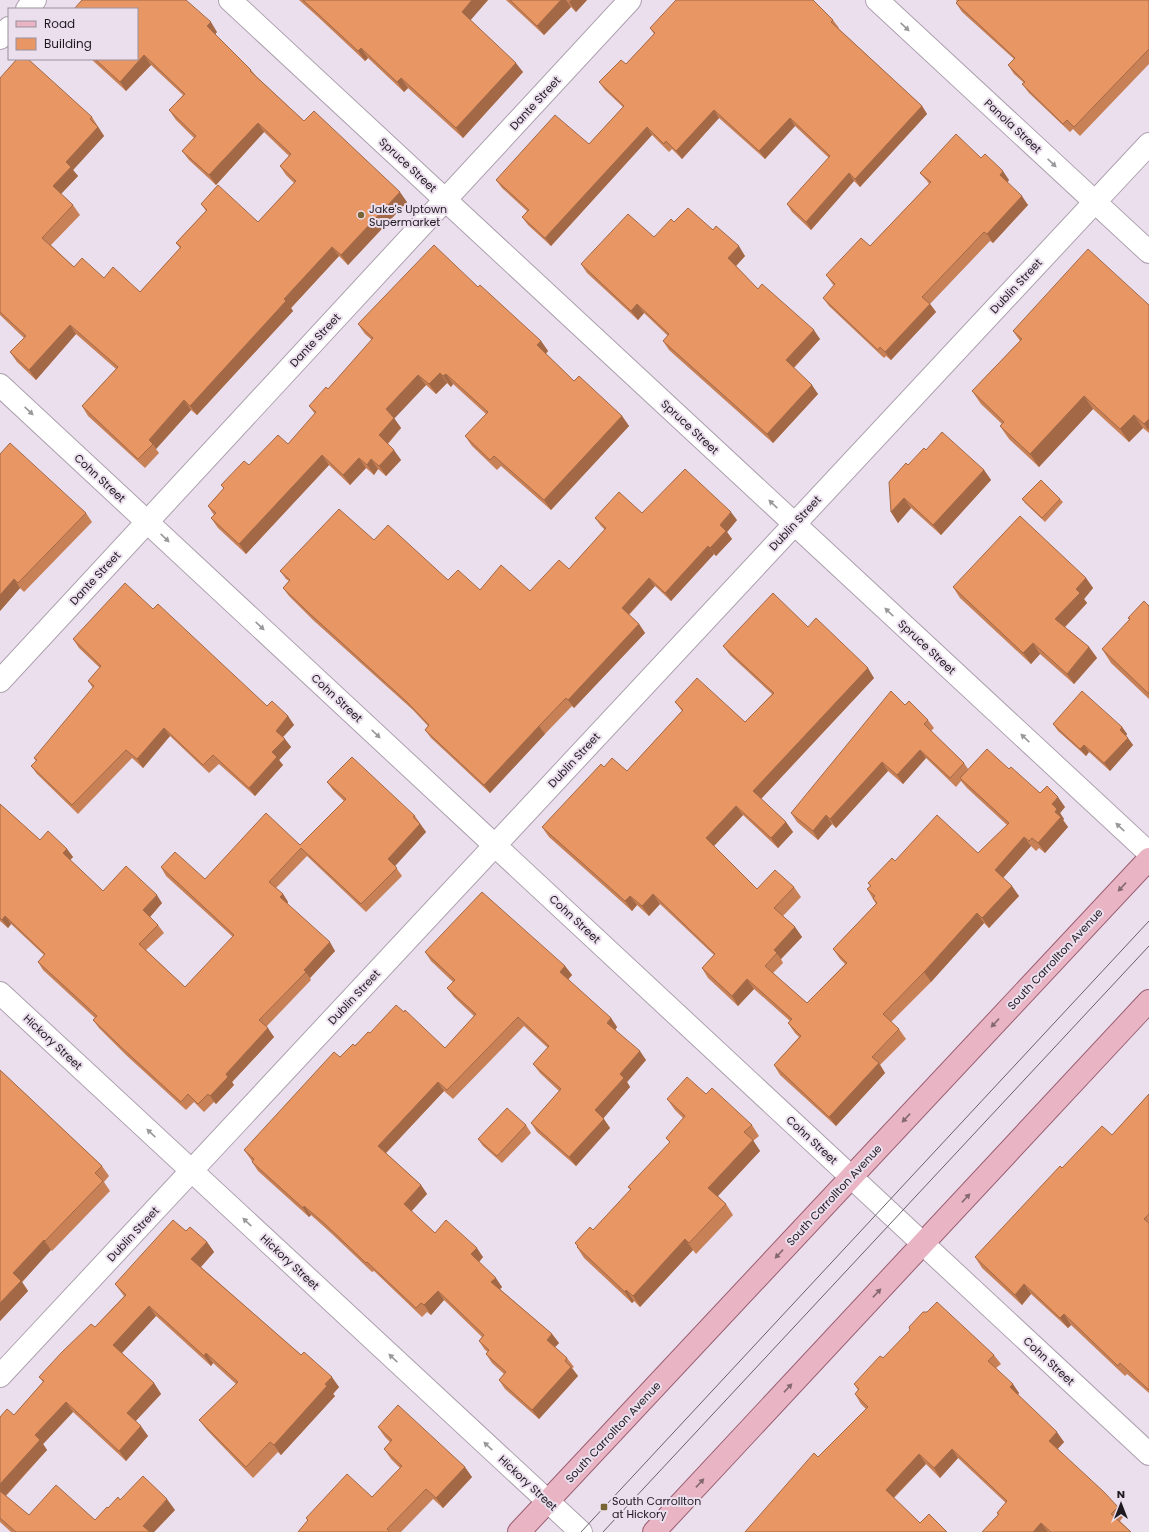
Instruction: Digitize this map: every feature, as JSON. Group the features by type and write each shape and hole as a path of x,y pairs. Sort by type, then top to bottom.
{"main road":[{"name":"South Carrollton Avenue","path":"519,1532 1149,859"},
{"path":"654,1532 1149,1001"}],"street":[{"path":"28,8 35,0"},
{"name":"Spruce Street","path":"230,0 1149,853"},
{"name":"Dante Street","path":"0,681 630,0"},
{"name":"Panola Street","path":"877,0 1149,252"},
{"path":"0,38 8,29"},
{"name":"Dublin Street","path":"0,1376 1149,144"},
{"name":"Cohn Street","path":"0,385 1149,1454"},
{"name":"Hickory Street","path":"0,993 581,1532"}],"building":[{"path":"82,0 186,0 211,22 207,26 251,70 250,71 304,121 314,111 400,192 341,255 332,247 284,299 286,301 190,406 184,400 149,440 153,444 138,459 82,406 118,367 70,325 29,370 10,352 26,336 0,312 0,78 16,60 29,60 92,117 90,119 98,127 66,162 71,167 53,186 73,205 42,238 74,267 82,258 104,278 113,267 140,292 181,247 176,243 207,210 201,204 218,185 258,222 296,181 280,166 291,154 258,123 209,175 182,151 196,136 169,110 185,94 144,55 120,82 96,60 138,60 138,8 75,8"},
{"path":"303,0 472,0 462,12 516,63 456,128 401,78 397,82 361,48 358,51"},
{"path":"510,0 561,0 537,26"},
{"path":"676,0 813,0 833,20 831,22 922,106 855,179 849,173 806,222 787,204 830,156 790,118 759,151 714,110 676,151 666,141 664,144 647,127 545,238 522,217 529,210 496,180 555,115 589,144 624,106 599,82 621,60 626,64 655,33 650,28"},
{"path":"959,0 1149,0 1149,49 1074,127 1067,120 1063,124 1022,84 1025,82 1008,65 1015,58 956,3"},
{"path":"956,134 981,158 985,154 1003,171 1000,175 1022,196 987,234 984,232 922,297 930,304 885,352 880,347 878,350 823,298 835,284 826,275 861,238 870,246 931,182 920,173"},
{"path":"688,208 713,230 716,226 739,246 728,258 758,289 762,284 814,330 786,360 812,385 767,434 663,341 669,334 637,304 631,311 581,264 628,214 654,237 671,219 674,222"},
{"path":"434,245 478,287 480,285 541,341 537,345 574,381 579,376 622,416 544,500 494,456 490,460 465,436 488,412 446,374 443,376 440,373 429,384 418,375 386,409 394,418 379,435 394,450 379,466 371,459 367,465 359,458 343,475 322,455 239,544 211,518 216,513 208,506 224,488 221,485 244,461 249,465 278,435 288,444 316,412 309,406 326,387 328,389 373,338 358,324"},
{"path":"1088,249 1149,305 1149,419 1144,424 1134,415 1120,429 1084,396 1030,454 1000,426 1004,422 972,391 1022,339 1013,331"},
{"path":"942,432 984,470 933,525 904,498 891,512 889,482 906,463 908,465 924,448 926,450"},
{"path":"10,443 86,513 18,583 14,579 0,595 0,454"},
{"path":"685,469 731,512 720,525 726,531 710,548 708,546 665,593 649,578 622,608 639,624 568,700 566,698 484,785 425,730 429,725 407,702 283,588 290,580 280,571 339,509 374,540 388,525 448,580 458,570 480,590 501,565 530,591 559,560 569,569 606,528 595,518 619,492 642,513"},
{"path":"1041,480 1060,499 1042,518 1022,499"},
{"path":"1020,516 1086,578 1076,589 1080,593 1055,619 1089,647 1067,674 1033,643 1023,653 953,587"},
{"path":"125,583 153,609 158,604 267,706 272,701 288,716 276,731 285,739 272,752 277,757 249,788 213,755 203,765 164,728 137,759 126,750 72,805 31,766 37,760 34,758 94,686 88,681 101,666 73,639"},
{"path":"773,593 808,627 816,618 868,668 753,791 786,822 771,838 736,806 706,838 757,889 775,870 794,887 774,908 795,927 774,950 777,953 765,966 807,1003 847,963 833,949 877,903 873,898 875,896 867,889 871,886 868,883 892,858 895,861 937,815 978,853 1009,823 960,778 987,749 1009,769 1011,767 1040,793 1047,786 1058,797 1052,804 1057,809 1055,812 1061,817 1038,843 1032,838 1029,841 1024,837 995,870 1012,886 982,918 977,913 924,972 883,1014 899,1029 872,1057 879,1063 829,1117 774,1065 801,1036 788,1023 792,1019 747,979 732,996 702,968 715,954 653,894 642,906 630,896 625,901 542,827 601,764 604,767 612,758 627,771 683,710 675,702 697,678 745,722 774,693 723,646"},
{"path":"1144,601 1149,606 1149,694 1102,649 1130,619 1128,618"},
{"path":"891,691 905,705 909,701 928,720 924,724 964,763 950,778 920,750 897,775 882,762 830,819 826,815 813,831 791,813"},
{"path":"1082,691 1122,727 1120,730 1128,738 1104,763 1084,745 1080,749 1053,724"},
{"path":"352,757 415,816 413,817 420,824 388,859 397,868 361,904 301,848 269,882 283,894 280,897 330,942 304,970 306,972 259,1020 268,1028 226,1074 228,1077 210,1096 208,1094 198,1104 188,1094 181,1102 121,1047 93,1020 97,1016 38,962 45,954 5,916 2,920 0,918 0,804 40,840 48,831 67,849 63,853 103,891 126,866 157,895 143,910 158,925 139,944 185,987 234,935 161,867 175,852 205,879 266,813 300,845 346,799 327,782"},
{"path":"482,892 565,966 560,972 611,1018 607,1023 640,1051 620,1074 624,1078 595,1110 604,1119 569,1157 531,1123 561,1089 533,1064 549,1046 518,1017 447,1090 438,1082 378,1146 421,1185 404,1204 435,1233 446,1220 477,1248 471,1254 496,1278 491,1282 552,1334 547,1340 567,1358 565,1361 571,1367 532,1410 499,1380 506,1372 486,1354 489,1350 479,1341 484,1335 438,1291 424,1305 421,1303 416,1308 325,1224 304,1206 303,1208 252,1162 254,1159 244,1150 334,1052 340,1057 353,1044 355,1046 368,1032 370,1033 396,1005 404,1012 405,1010 445,1048 476,1014 447,988 455,980 425,952"},
{"path":"0,1070 102,1166 95,1173 103,1181 13,1273 21,1281 0,1303"},
{"path":"687,1077 706,1094 712,1088 752,1125 744,1132 753,1140 708,1188 726,1204 689,1243 685,1239 633,1296 626,1290 625,1292 577,1247 578,1246 575,1243 590,1227 593,1230 631,1189 628,1187 670,1142 666,1138 685,1116 667,1099"},
{"path":"1149,1094 1149,1214 1144,1219 1149,1223 1149,1390 1120,1363 1118,1366 1064,1314 1060,1318 1024,1284 1015,1295 975,1257 1060,1166 1062,1168 1102,1126 1112,1135"},
{"path":"507,1108 526,1125 497,1156 478,1139"},
{"path":"173,1220 186,1231 190,1227 207,1242 191,1259 301,1355 304,1352 332,1377 325,1384 327,1386 274,1445 270,1442 246,1467 199,1420 238,1382 206,1353 204,1356 149,1306 113,1345 154,1383 127,1413 141,1426 119,1451 66,1402 35,1435 40,1440 0,1484 0,1417 7,1409 14,1415 44,1381 39,1377 62,1352 91,1324 95,1327 126,1295 115,1284"},
{"path":"937,1302 994,1355 988,1361 1013,1384 1010,1387 1057,1432 1049,1441 1118,1507 1111,1514 1131,1532 1051,1532 1041,1523 1033,1532 982,1532 999,1514 997,1513 1007,1501 952,1449 934,1468 919,1454 886,1490 920,1523 929,1514 947,1532 745,1532 814,1453 818,1457 868,1407 855,1394 859,1389 854,1384 880,1356 883,1358 910,1330 909,1327 923,1312 927,1312"},
{"path":"398,1405 465,1467 436,1498 426,1489 387,1529 390,1532 298,1532 308,1520 306,1518 347,1474 372,1497 402,1466 384,1449 392,1440 378,1427"},
{"path":"143,1476 167,1499 143,1526 150,1532 16,1532 0,1518 0,1491 29,1515 56,1485 95,1520 118,1497 120,1500"}],"tram line":[{"path":"581,1532 1149,921"},
{"path":"603,1532 1149,946"}],"place":[{"name":"Jake's Uptown Supermarket","path":"361,215"},
{"name":"South Carrollton at Hickory","path":"604,1507"}]}
